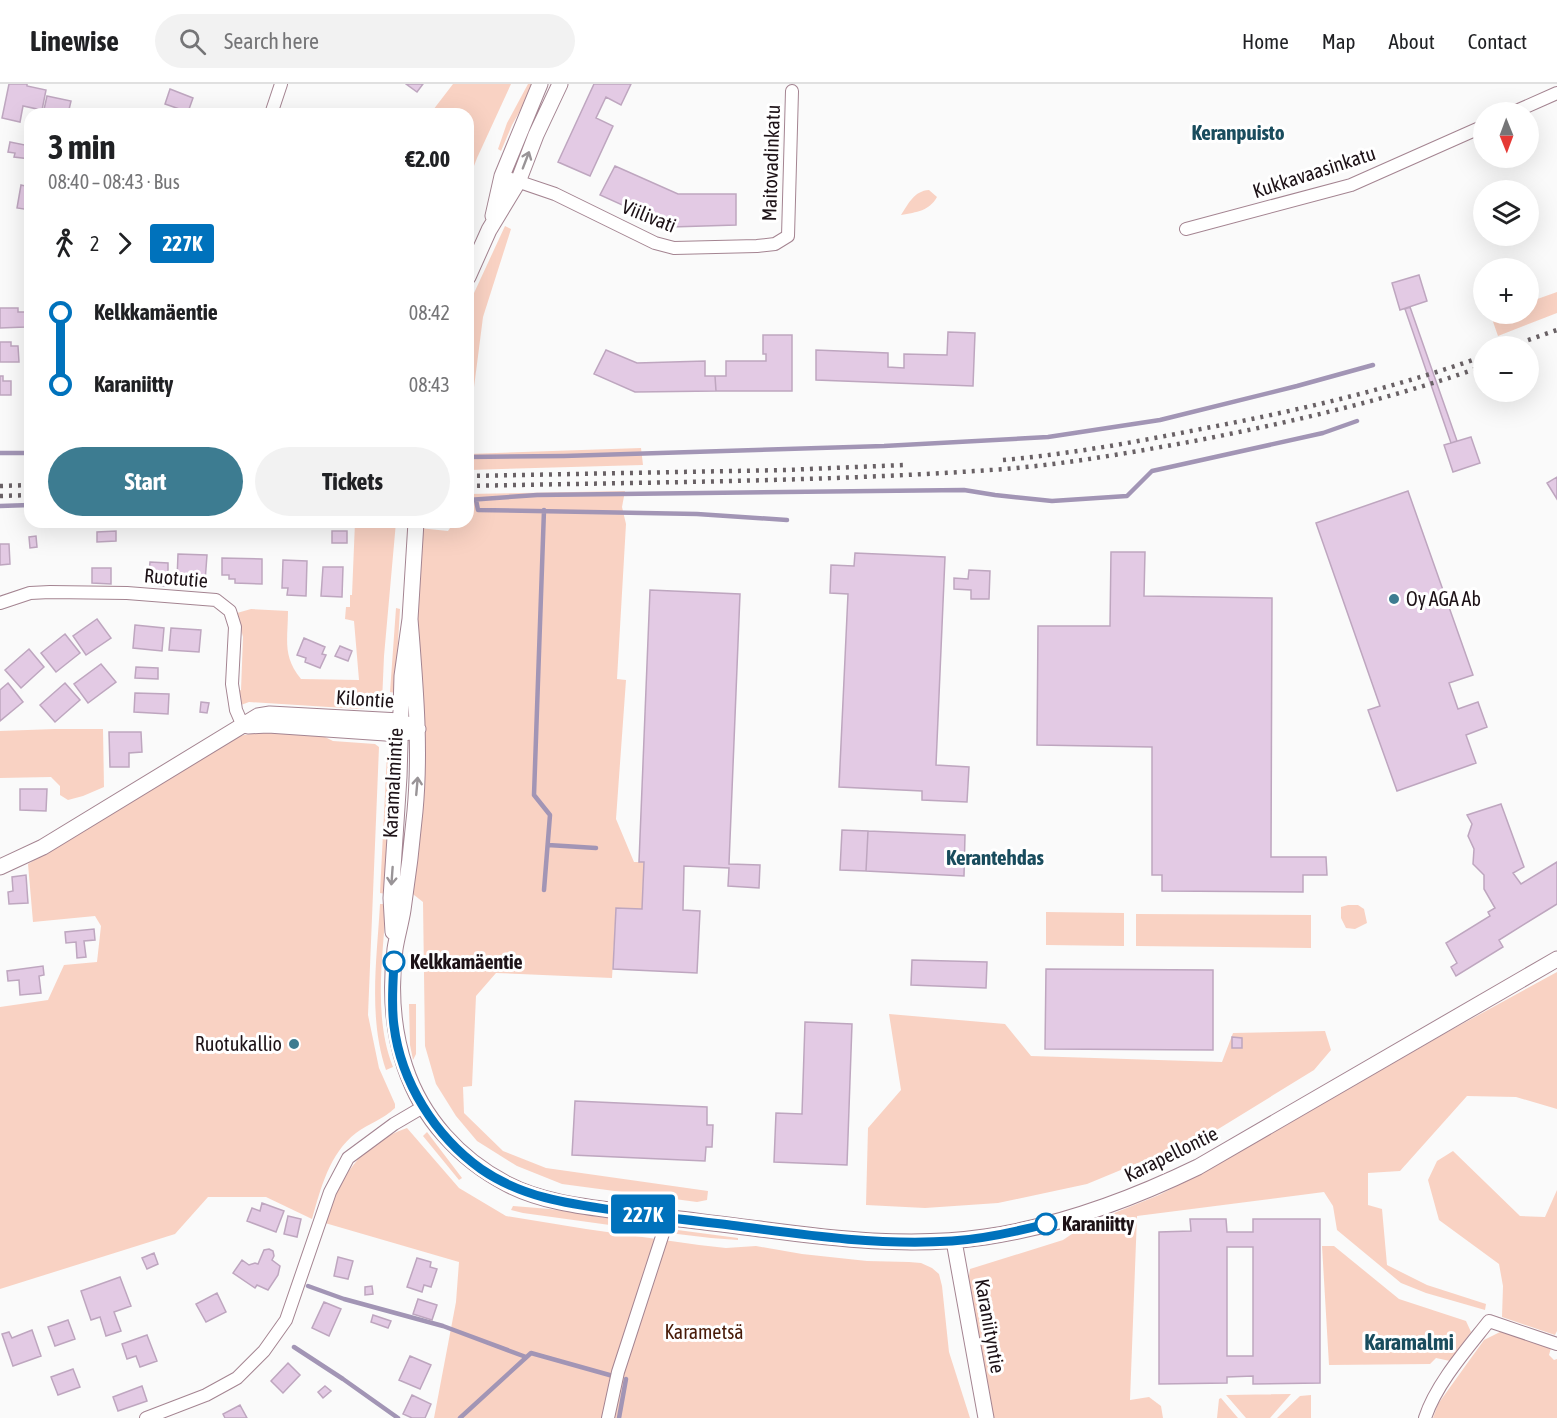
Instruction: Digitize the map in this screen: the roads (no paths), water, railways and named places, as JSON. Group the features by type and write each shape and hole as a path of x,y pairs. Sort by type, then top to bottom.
{"street":[{"path":"273,108 281,84"},
{"path":"489,230 502,176 540,84"},
{"path":"474,264 489,230 518,182 536,135 560,84"},
{"name":"Maitovadinkatu","path":"788,236 792,91"},
{"path":"1537,102 1557,93"},
{"name":"Kukkavaasinkatu","path":"1186,230 1351,185 1473,131"},
{"name":"Viilivati","path":"502,176 555,194 655,243 674,248 757,246 775,244 788,236"},
{"name":"Karamalmintie","path":"395,948 391,898 399,777 402,676 410,619 415,528"},
{"name":"Ruotutie","path":"0,603 30,593 127,593 216,600 230,611 235,627 232,684 236,710 243,726"},
{"name":"Karamalmintie","path":"410,619 418,729 415,811 403,908 395,948 392,993 394,1027 405,1069 423,1107 439,1130 464,1155 509,1185 558,1202 760,1229"},
{"name":"Kilontie","path":"0,867 43,847 258,716 270,714 418,729"},
{"name":"Karapellontie","path":"760,1229 872,1241 954,1241 1026,1229 1113,1205 1198,1167 1557,959"},
{"path":"146,1418 206,1395 237,1378 264,1351 286,1320 330,1192 348,1158 394,1124 423,1107"},
{"path":"608,1418 618,1372 668,1218"},
{"name":"Karaniityntie","path":"954,1241 986,1418"},
{"path":"1425,1418 1430,1405 1453,1368 1489,1321 1557,1344"}],"waterway":[{"path":"474,457 884,446 1048,437 1160,420 1373,365"},
{"path":"474,500 537,495 964,490 1052,501 1127,496 1152,471 1323,433 1357,421"},
{"path":"0,453 24,453"},
{"path":"476,500 478,510 697,514 787,520"},
{"path":"0,506 24,505"},
{"path":"544,510 534,795 550,815 544,890"},
{"path":"548,845 596,848"},
{"path":"308,1286 344,1299 443,1326 526,1357"},
{"path":"294,1347 398,1418"},
{"path":"460,1418 531,1353 613,1376"},
{"path":"619,1418 626,1379"}],"railway":[{"path":"1539,336 1557,330"},
{"path":"1003,460 1103,447 1272,415 1379,389 1473,360"},
{"path":"474,486 871,477 1051,464 1189,442 1301,419 1411,390 1473,370"},
{"path":"474,476 786,470 905,465"},
{"path":"0,486 24,485"},
{"path":"0,496 24,495"}],"place":[{"name":"Oy AGA Ab","path":"1394,599"},
{"name":"Kelkkamäentie","path":"394,962"},
{"name":"Ruotukallio","path":"294,1044"},
{"name":"Karaniitty","path":"1046,1224"}],"district":[{"name":"Keranpuisto","path":"1238,133"},
{"name":"Kerantehdas","path":"995,858"},
{"name":"Karamalmi","path":"1409,1342"}],"park label":[{"name":"Karametsä","path":"704,1332"}]}
